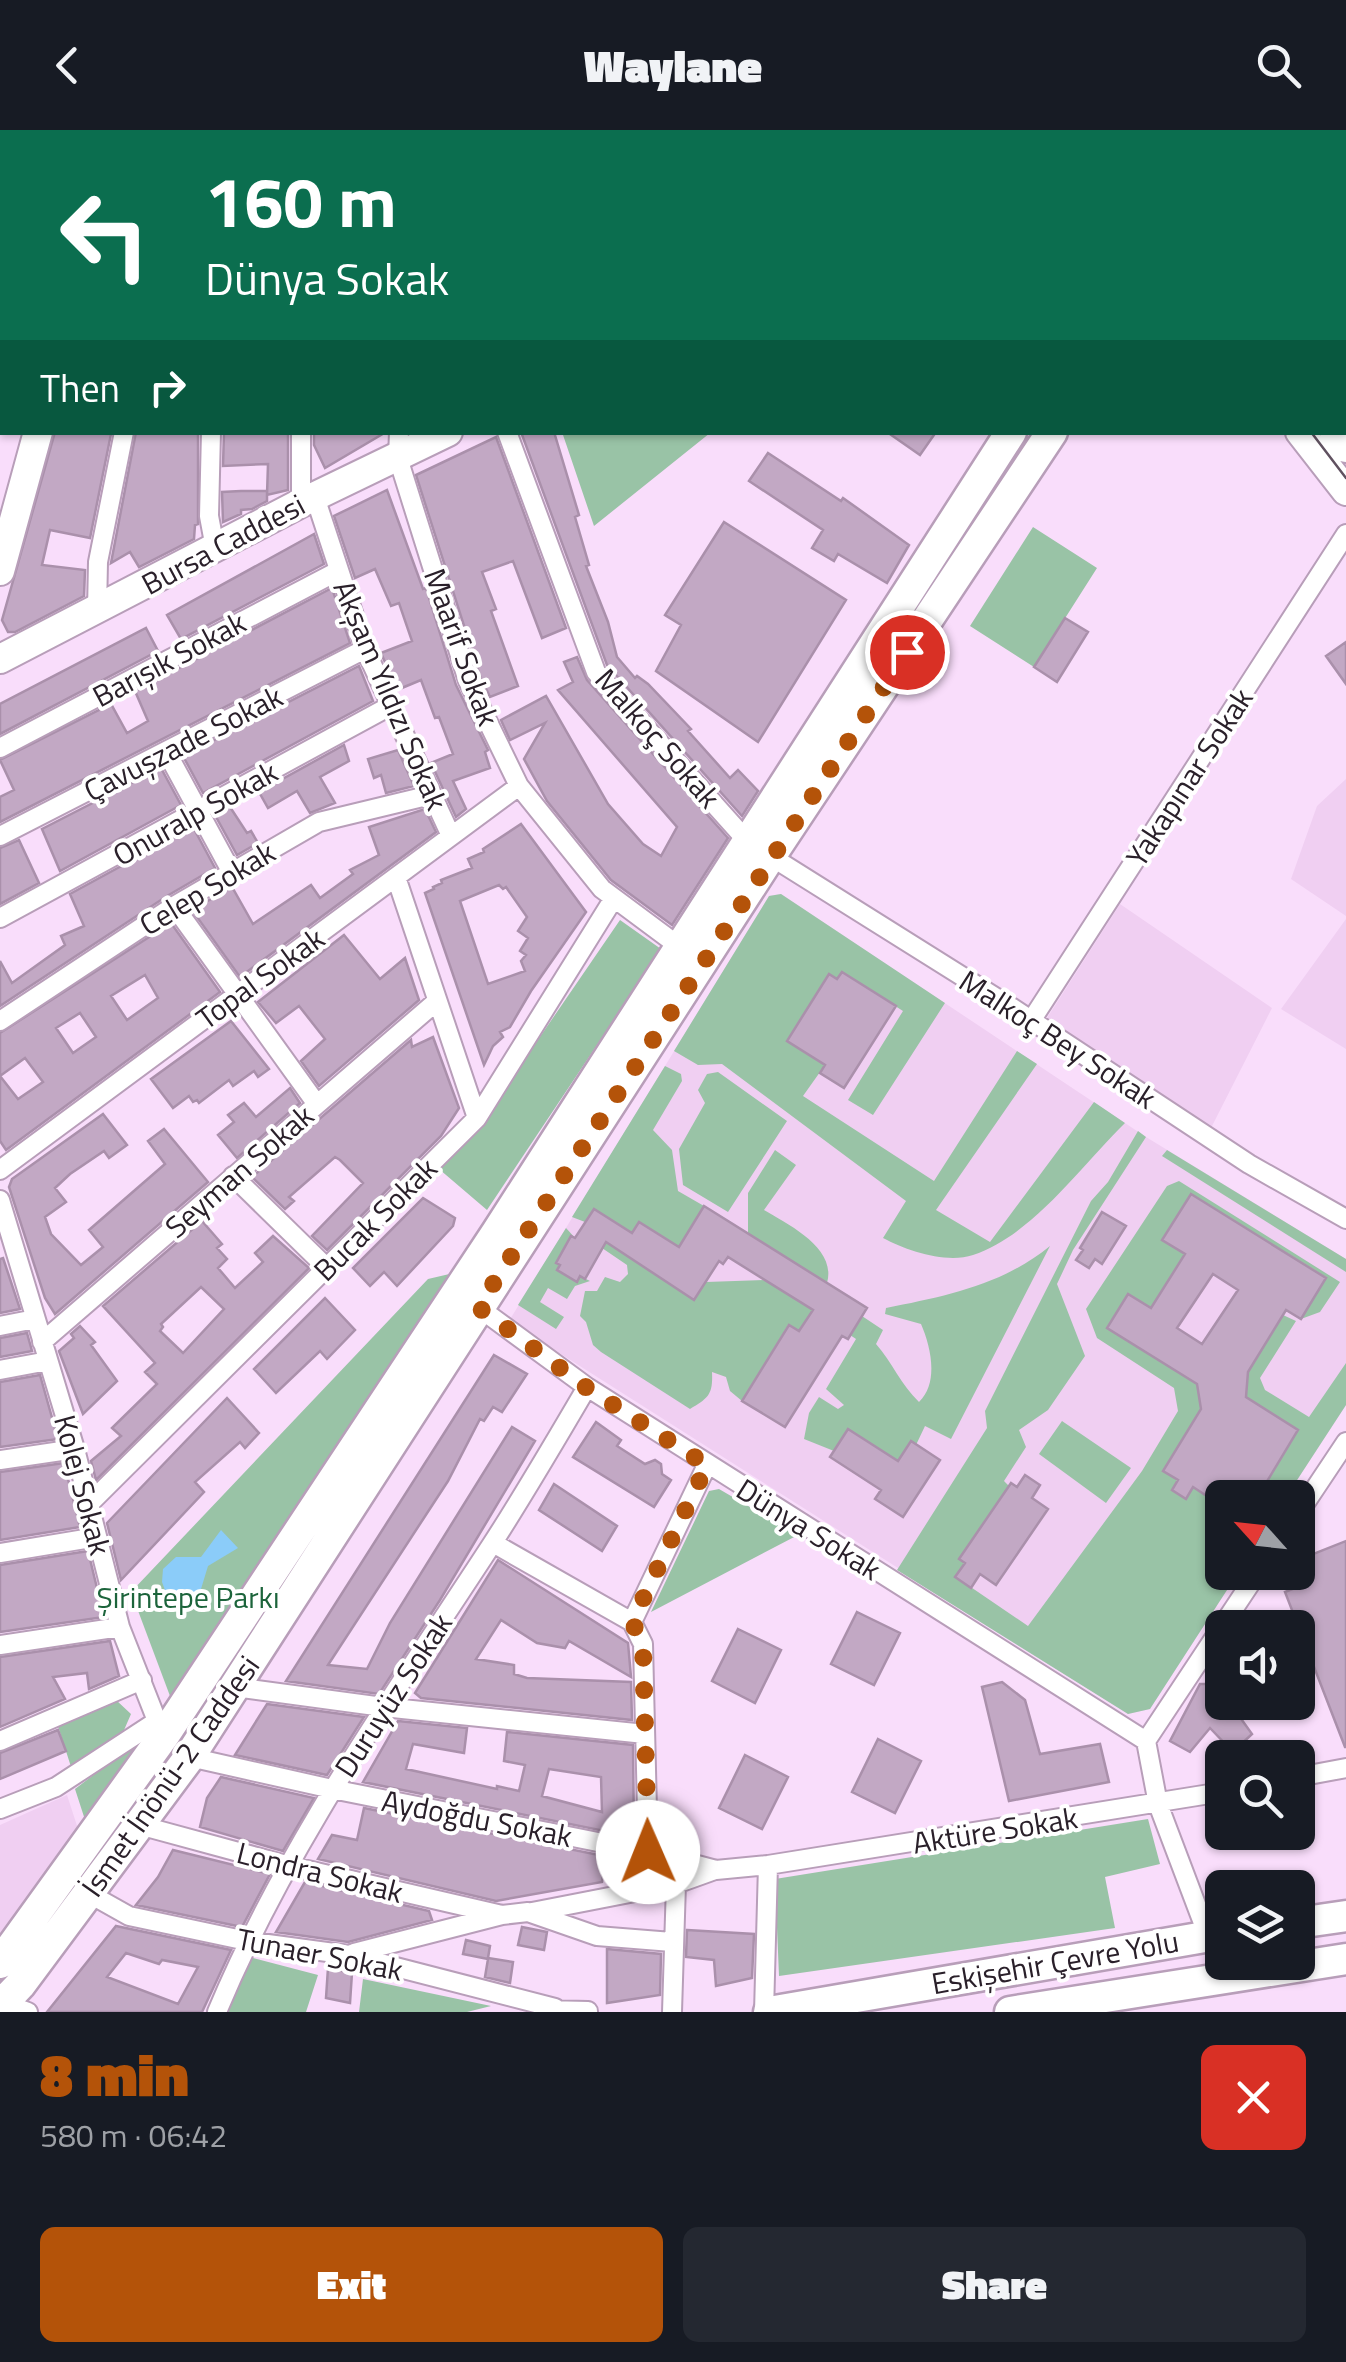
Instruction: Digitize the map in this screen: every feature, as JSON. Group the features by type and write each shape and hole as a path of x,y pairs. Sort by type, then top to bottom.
{"main road":[{"path":"0,571 37,435"},
{"name":"Bursa Caddesi","path":"0,659 308,500 398,445 436,435"},
{"name":"İsmet İnönü-2 Caddesi","path":"10,2007 20,1985 188,1759 478,1307 1009,435"},
{"name":"İsmet İnönü-2 Caddesi","path":"0,1964 497,1232 680,947 760,848 1050,435"},
{"path":"1302,435 1346,491"},
{"path":"1315,1921 1346,1916"},
{"name":"Eskişehir Çevre Yolu","path":"767,2012 1205,1937"},
{"name":"Eskişehir Çevre Yolu","path":"1010,2012 1346,1959"}],"street":[{"path":"98,610 98,562 123,435"},
{"path":"211,435 209,516 215,548"},
{"name":"Akşam Yıldızı Sokak","path":"301,435 308,500 365,649 450,836"},
{"name":"Malkoç Sokak","path":"508,435 596,672 760,848"},
{"name":"Maarif Sokak","path":"398,445 468,681 519,786 602,889 680,947"},
{"name":"Yakapınar Sokak","path":"1031,1020 1346,534"},
{"name":"Barışık Sokak","path":"0,748 338,571"},
{"name":"Çavuşzade Sokak","path":"0,836 365,649"},
{"name":"Onuralp Sokak","path":"0,918 390,706"},
{"path":"166,751 230,872"},
{"name":"Topal Sokak","path":"0,1170 519,786"},
{"name":"Celep Sokak","path":"0,1021 174,906 319,822 431,795"},
{"name":"Malkoç Bey Sokak","path":"760,848 1249,1164 1346,1219"},
{"path":"396,877 476,1118"},
{"name":"Bucak Sokak","path":"90,1503 476,1118 614,898"},
{"path":"174,906 316,1103"},
{"name":"Seyman Sokak","path":"45,1352 234,1176 437,1001"},
{"path":"234,1176 326,1268"},
{"name":"Kolej Sokak","path":"0,1200 75,1449 120,1626 161,1727 188,1759"},
{"name":"Dünya Sokak","path":"478,1307 587,1388 1146,1740"},
{"path":"0,1326 35,1319"},
{"path":"0,1370 45,1352"},
{"name":"Duruyüz Sokak","path":"217,2012 246,1941 332,1790 383,1706 493,1543 587,1388"},
{"path":"1315,1488 1346,1442"},
{"path":"0,1460 75,1449"},
{"path":"632,1622 707,1465"},
{"path":"0,1553 97,1536"},
{"path":"493,1543 632,1622 643,1644 648,1852"},
{"path":"1205,1910 1158,1804 1146,1740 1246,1590"},
{"path":"0,1645 120,1626"},
{"path":"0,1741 142,1680"},
{"path":"235,1687 645,1734"},
{"path":"0,1809 68,1780 161,1727"},
{"name":"Aydoğdu Sokak","path":"188,1759 648,1852 716,1870 768,1865"},
{"path":"1315,1774 1346,1768"},
{"name":"Aktüre Sokak","path":"768,1865 1205,1795"},
{"name":"Londra Sokak","path":"139,1825 290,1866 502,1915"},
{"path":"767,2012 768,1865"},
{"path":"528,1912 676,1884 716,1870"},
{"path":"672,2012 676,1884"},
{"name":"Tunaer Sokak","path":"88,1893 130,1916 246,1941 349,1955 555,2008"},
{"name":"Londra Sokak","path":"349,1955 502,1915 528,1912 597,1936 672,1942"},
{"path":"534,2012 555,2008 588,2011"}],"shaded area":[{"path":"1346,779 1346,916 1291,879 1317,806"},
{"path":"781,894 1146,1137 1346,1259 1346,1405 1297,1480 1205,1480 1205,1590 1227,1590 1214,1610 1205,1610 1205,1624 1150,1709 1128,1714 509,1321 769,896"},
{"path":"1120,904 1272,1008 1211,1128 1047,1018"},
{"path":"1346,919 1346,1049 1281,1009"},
{"path":"67,1795 81,1838 0,1939 0,1825"}],"green space":[{"path":"563,435 708,435 594,526"},
{"path":"1033,527 1097,568 1034,667 970,626"},
{"path":"781,894 945,1003 873,1115 848,1100 903,1011 842,972 837,979 829,974 825,1065 803,1096 934,1181 1017,1051 1037,1064 936,1210 990,1242 1094,1102 1125,1123 1036,1216 995,1245 973,1255 951,1258 915,1251 883,1238 906,1201 722,1064 698,1065 674,1051 769,896"},
{"path":"620,920 661,949 487,1210 439,1169 509,1082"},
{"path":"665,1066 681,1074 682,1081 653,1130 672,1150 678,1191 704,1206 690,1229 685,1251 639,1222 620,1251 694,1300 706,1282 766,1280 813,1310 799,1331 788,1325 742,1401 730,1391 726,1377 712,1372 708,1395 690,1409 593,1345 586,1322 580,1316 585,1291 597,1291 605,1277 620,1282 628,1274 627,1265 602,1248 614,1222 594,1209 585,1222 572,1217"},
{"path":"718,1072 787,1121 728,1212 683,1185 679,1149 705,1103 698,1090 707,1074"},
{"path":"1138,1131 1146,1137 1073,1250 1057,1284 1085,1356 1048,1410 1019,1430 1026,1447 1004,1481 1009,1486 956,1577 1028,1626 1142,1471 1178,1411 1174,1388 1097,1338 1086,1309 1167,1186 1179,1181 1340,1282 1320,1312 1301,1319 1326,1277 1191,1194 1162,1240 1185,1254 1151,1308 1128,1294 1107,1327 1197,1384 1201,1409 1163,1471 1177,1480 1172,1490 1186,1498 1193,1487 1205,1495 1205,1590 1227,1590 1214,1610 1205,1610 1205,1624 1150,1709 1128,1714 897,1570 987,1428 985,1411 1091,1201 1108,1182"},
{"path":"775,1150 796,1165 764,1210 798,1230 818,1248 828,1270 827,1283 748,1234 748,1193"},
{"path":"1167,1150 1346,1259 1346,1272 1162,1156"},
{"path":"566,1228 576,1239 571,1237 556,1263 577,1281 580,1276 590,1281 575,1286 567,1299 548,1288 540,1302 564,1317 556,1329 518,1305"},
{"path":"1050,1246 951,1439 925,1426 916,1445 910,1442 898,1461 848,1429 834,1451 804,1439 809,1413 819,1397 838,1409 844,1405 826,1389 856,1339 850,1335 862,1316 883,1330 876,1344 919,1402 931,1375 925,1333 921,1324 885,1314 886,1308 993,1280"},
{"name":"Şirintepe Parkı","path":"458,1272 173,1704 131,1592 428,1279"},
{"path":"1283,1315 1296,1321 1260,1378 1265,1390 1309,1417 1346,1363 1346,1405 1297,1480 1267,1480 1298,1430 1246,1397 1248,1372"},
{"path":"1062,1421 1131,1468 1106,1503 1039,1454"},
{"path":"719,1489 798,1535 651,1612 709,1491"},
{"path":"116,1700 131,1714 121,1737 72,1770 58,1726"},
{"path":"146,1740 87,1826 75,1789 138,1741"},
{"path":"1148,1819 1160,1864 1105,1877 1115,1928 779,1976 775,1879"},
{"path":"249,1957 318,1975 306,2012 226,2012"},
{"path":"363,1979 491,2006 467,2012 359,2012"}],"water":[{"path":"221,1530 238,1548 208,1566 201,1589 183,1599 166,1593 163,1569 176,1557 201,1557"}],"building":[{"path":"54,435 111,435 90,538 50,530 42,565 85,570 84,596 15,632 8,632 2,620"},
{"path":"135,435 198,435 198,524 194,539 139,567 130,552 111,563"},
{"path":"224,435 288,435 288,490 267,495 268,464 223,466"},
{"path":"314,435 381,435 325,468 314,445"},
{"path":"522,435 555,435 579,515 575,517 589,565 586,566 617,657 691,729 688,731 730,778 738,770 758,791 742,816 607,665"},
{"path":"891,435 934,435 920,455"},
{"path":"496,437 566,628 542,638 513,561 482,572 496,609 491,611 518,686 490,697 416,475"},
{"path":"768,453 841,501 843,498 909,545 887,583 838,554 834,561 812,548 823,530 749,481"},
{"path":"387,490 423,589 426,588 456,685 488,750 485,752 490,768 453,781 466,809 456,817 431,763 453,754 439,717 435,718 421,680 397,690 381,653 412,641 399,603 391,606 375,569 355,578 334,516"},
{"path":"267,491 267,501 241,510 241,514 223,522 222,492"},
{"path":"724,522 846,600 758,742 656,671 681,625 665,615"},
{"path":"314,534 324,564 181,639 167,615"},
{"path":"332,588 350,643 0,822 0,797 14,790 0,760 111,704 127,733 148,721 135,691"},
{"path":"1065,618 1088,632 1057,682 1034,667"},
{"path":"146,628 158,651 0,734 0,704"},
{"path":"1346,642 1346,684 1326,656"},
{"path":"577,657 587,680 728,838 672,925 611,880 547,801 524,759 545,723 510,740 501,720 546,696 608,804 643,844 661,856 677,827 558,690 573,682 564,662"},
{"path":"359,666 373,701 203,793 183,756"},
{"path":"344,745 349,761 320,777 335,803 310,813 297,791 268,808 259,792"},
{"path":"398,750 414,786 386,793 381,775 374,778 368,759"},
{"path":"161,768 181,805 60,871 42,829"},
{"path":"230,807 258,843 237,855 215,815"},
{"path":"425,809 436,832 240,977 192,910 232,887 253,924 311,885 320,898 353,874 350,870 379,855 369,827"},
{"path":"521,824 586,912 510,1027 500,1032 503,1037 493,1046 484,1065 425,893 441,880 472,868 468,859 484,852","holes":["499,885 506,887 527,917 518,931 528,938 520,951 526,955 521,961 525,971 488,984 460,901"]},
{"path":"193,827 215,868 0,1006 0,961 12,983 65,945 61,936 84,926 70,894"},
{"path":"19,840 39,883 0,904 0,848"},
{"path":"171,923 220,992 6,1150 0,1141 0,1076 0,1033","holes":["145,975 158,998 127,1020 111,996","80,1013 96,1037 73,1053 56,1028","25,1058 43,1082 18,1099 0,1076"]},
{"path":"344,935 380,979 405,958 419,1000 319,1086 301,1061 325,1039 299,1006 276,1023 258,1002"},
{"path":"842,972 896,1006 844,1088 820,1073 825,1065 787,1041 829,974 837,979"},
{"path":"231,1021 269,1069 258,1077 254,1071 233,1086 229,1080 199,1103 189,1096 173,1108 151,1079"},
{"path":"433,1037 459,1108 441,1136 327,1250 312,1236 363,1183 340,1160 335,1157 289,1197 294,1201 285,1209 252,1177 411,1040 412,1047"},
{"path":"290,1088 300,1103 237,1158 218,1135 234,1122 228,1115 244,1103 256,1117"},
{"path":"103,1114 127,1145 109,1158 104,1151 70,1174 55,1188 66,1202 45,1217 51,1234 81,1265 103,1247 89,1230 165,1164 148,1141 164,1129 208,1182 55,1314 45,1298 9,1187 12,1179"},
{"path":"1191,1194 1326,1278 1301,1319 1286,1310 1248,1372 1246,1397 1298,1430 1268,1480 1205,1480 1205,1495 1193,1487 1186,1499 1172,1490 1178,1480 1163,1471 1201,1409 1197,1384 1107,1328 1128,1294 1151,1308 1185,1254 1162,1240","holes":["1213,1274 1238,1290 1202,1344 1177,1328"]},
{"path":"423,1198 455,1218 453,1226 397,1286 384,1272 370,1286 353,1268"},
{"path":"704,1206 867,1308 848,1339 842,1336 785,1427 742,1401 789,1325 799,1331 813,1310 728,1257 723,1264 719,1261 694,1300 606,1242 585,1279 580,1276 577,1282 557,1270 560,1265 556,1263 571,1236 575,1238 594,1209 632,1233 639,1222 679,1247"},
{"path":"1102,1212 1126,1226 1102,1264 1095,1259 1089,1268 1076,1260"},
{"path":"202,1221 222,1244 217,1248 227,1259 218,1268 235,1288 263,1262 255,1253 273,1236 309,1268 96,1480 91,1461 121,1436 112,1428 157,1384 145,1372 155,1363 103,1306","holes":["201,1287 224,1309 183,1353 160,1331 161,1324"]},
{"path":"3,1258 20,1309 0,1313 0,1259"},
{"path":"325,1298 355,1330 327,1359 320,1351 276,1393 254,1369"},
{"path":"80,1326 95,1342 91,1345 117,1381 83,1414 59,1351 74,1338 71,1334"},
{"path":"27,1333 32,1351 0,1357 0,1338"},
{"path":"494,1355 527,1374 502,1412 493,1407 484,1421 480,1419 448,1481 328,1665 367,1669 390,1623 512,1427 535,1441 440,1600 379,1694 286,1681"},
{"path":"40,1375 58,1439 0,1447 0,1382"},
{"path":"227,1398 259,1433 245,1448 240,1442 195,1482 204,1492 121,1580 107,1523"},
{"path":"596,1422 621,1440 617,1446 645,1464 655,1460 661,1464 662,1474 671,1480 654,1507 573,1457"},
{"path":"848,1429 898,1461 911,1441 940,1460 903,1517 875,1499 881,1490 830,1457"},
{"path":"64,1463 80,1527 0,1540 0,1472"},
{"path":"1025,1475 1040,1485 1032,1498 1048,1509 996,1585 980,1574 971,1588 955,1577 965,1563 959,1559 1011,1483 1017,1487"},
{"path":"554,1484 617,1526 602,1551 539,1510"},
{"path":"1346,1541 1346,1747 1315,1670 1315,1610 1292,1610 1285,1592 1315,1590 1315,1553"},
{"path":"88,1551 104,1617 0,1632 0,1565"},
{"path":"498,1560 628,1643 631,1677 569,1641 565,1648 537,1643 501,1620 476,1659 514,1665 514,1674 527,1678 631,1682 632,1720 421,1698 415,1693"},
{"path":"857,1612 900,1633 874,1685 831,1664"},
{"path":"738,1629 781,1650 755,1703 712,1681"},
{"path":"110,1641 119,1676 89,1689 87,1673 53,1677 65,1699 0,1727 0,1657"},
{"path":"1002,1682 1025,1700 1040,1754 1100,1744 1109,1782 1009,1801 982,1687"},
{"path":"1200,1684 1205,1684 1205,1720 1242,1720 1252,1734 1246,1740 1222,1740 1210,1728 1190,1752 1170,1741"},
{"path":"267,1704 364,1717 327,1775 235,1755"},
{"path":"398,1721 467,1728 464,1753 413,1744 406,1769 497,1789 519,1791 525,1765 504,1761 507,1732 633,1745 634,1837 363,1782","holes":["549,1769 601,1777 602,1812 542,1796"]},
{"path":"58,1730 66,1751 0,1779 0,1753"},
{"path":"878,1739 921,1761 895,1813 852,1792"},
{"path":"745,1755 788,1777 762,1829 719,1808"},
{"path":"221,1777 314,1798 283,1851 200,1827 207,1798"},
{"path":"364,1808 604,1856 602,1882 496,1901 318,1859 332,1835 357,1840"},
{"path":"173,1850 270,1874 242,1927 136,1905"},
{"path":"305,1882 429,1911 432,1920 348,1942 276,1932"},
{"path":"116,1926 231,1950 202,2012 47,2012","holes":["126,1953 159,1964 162,1960 198,1967 178,2004 107,1977"]},
{"path":"522,1927 547,1932 544,1950 518,1945"},
{"path":"687,1930 754,1934 752,1978 716,1986 714,1960 686,1957"},
{"path":"466,1940 490,1946 488,1958 513,1962 510,1983 485,1977 488,1959 463,1954"},
{"path":"607,1949 661,1954 660,1995 607,2003"},
{"path":"328,1968 352,1973 350,2003 326,1998"}],"tram line":[{"path":"1313,435 1346,478"}],"route":[{"path":"648,1852 643,1644 632,1622 707,1465 587,1388 478,1307 907,652"}]}
